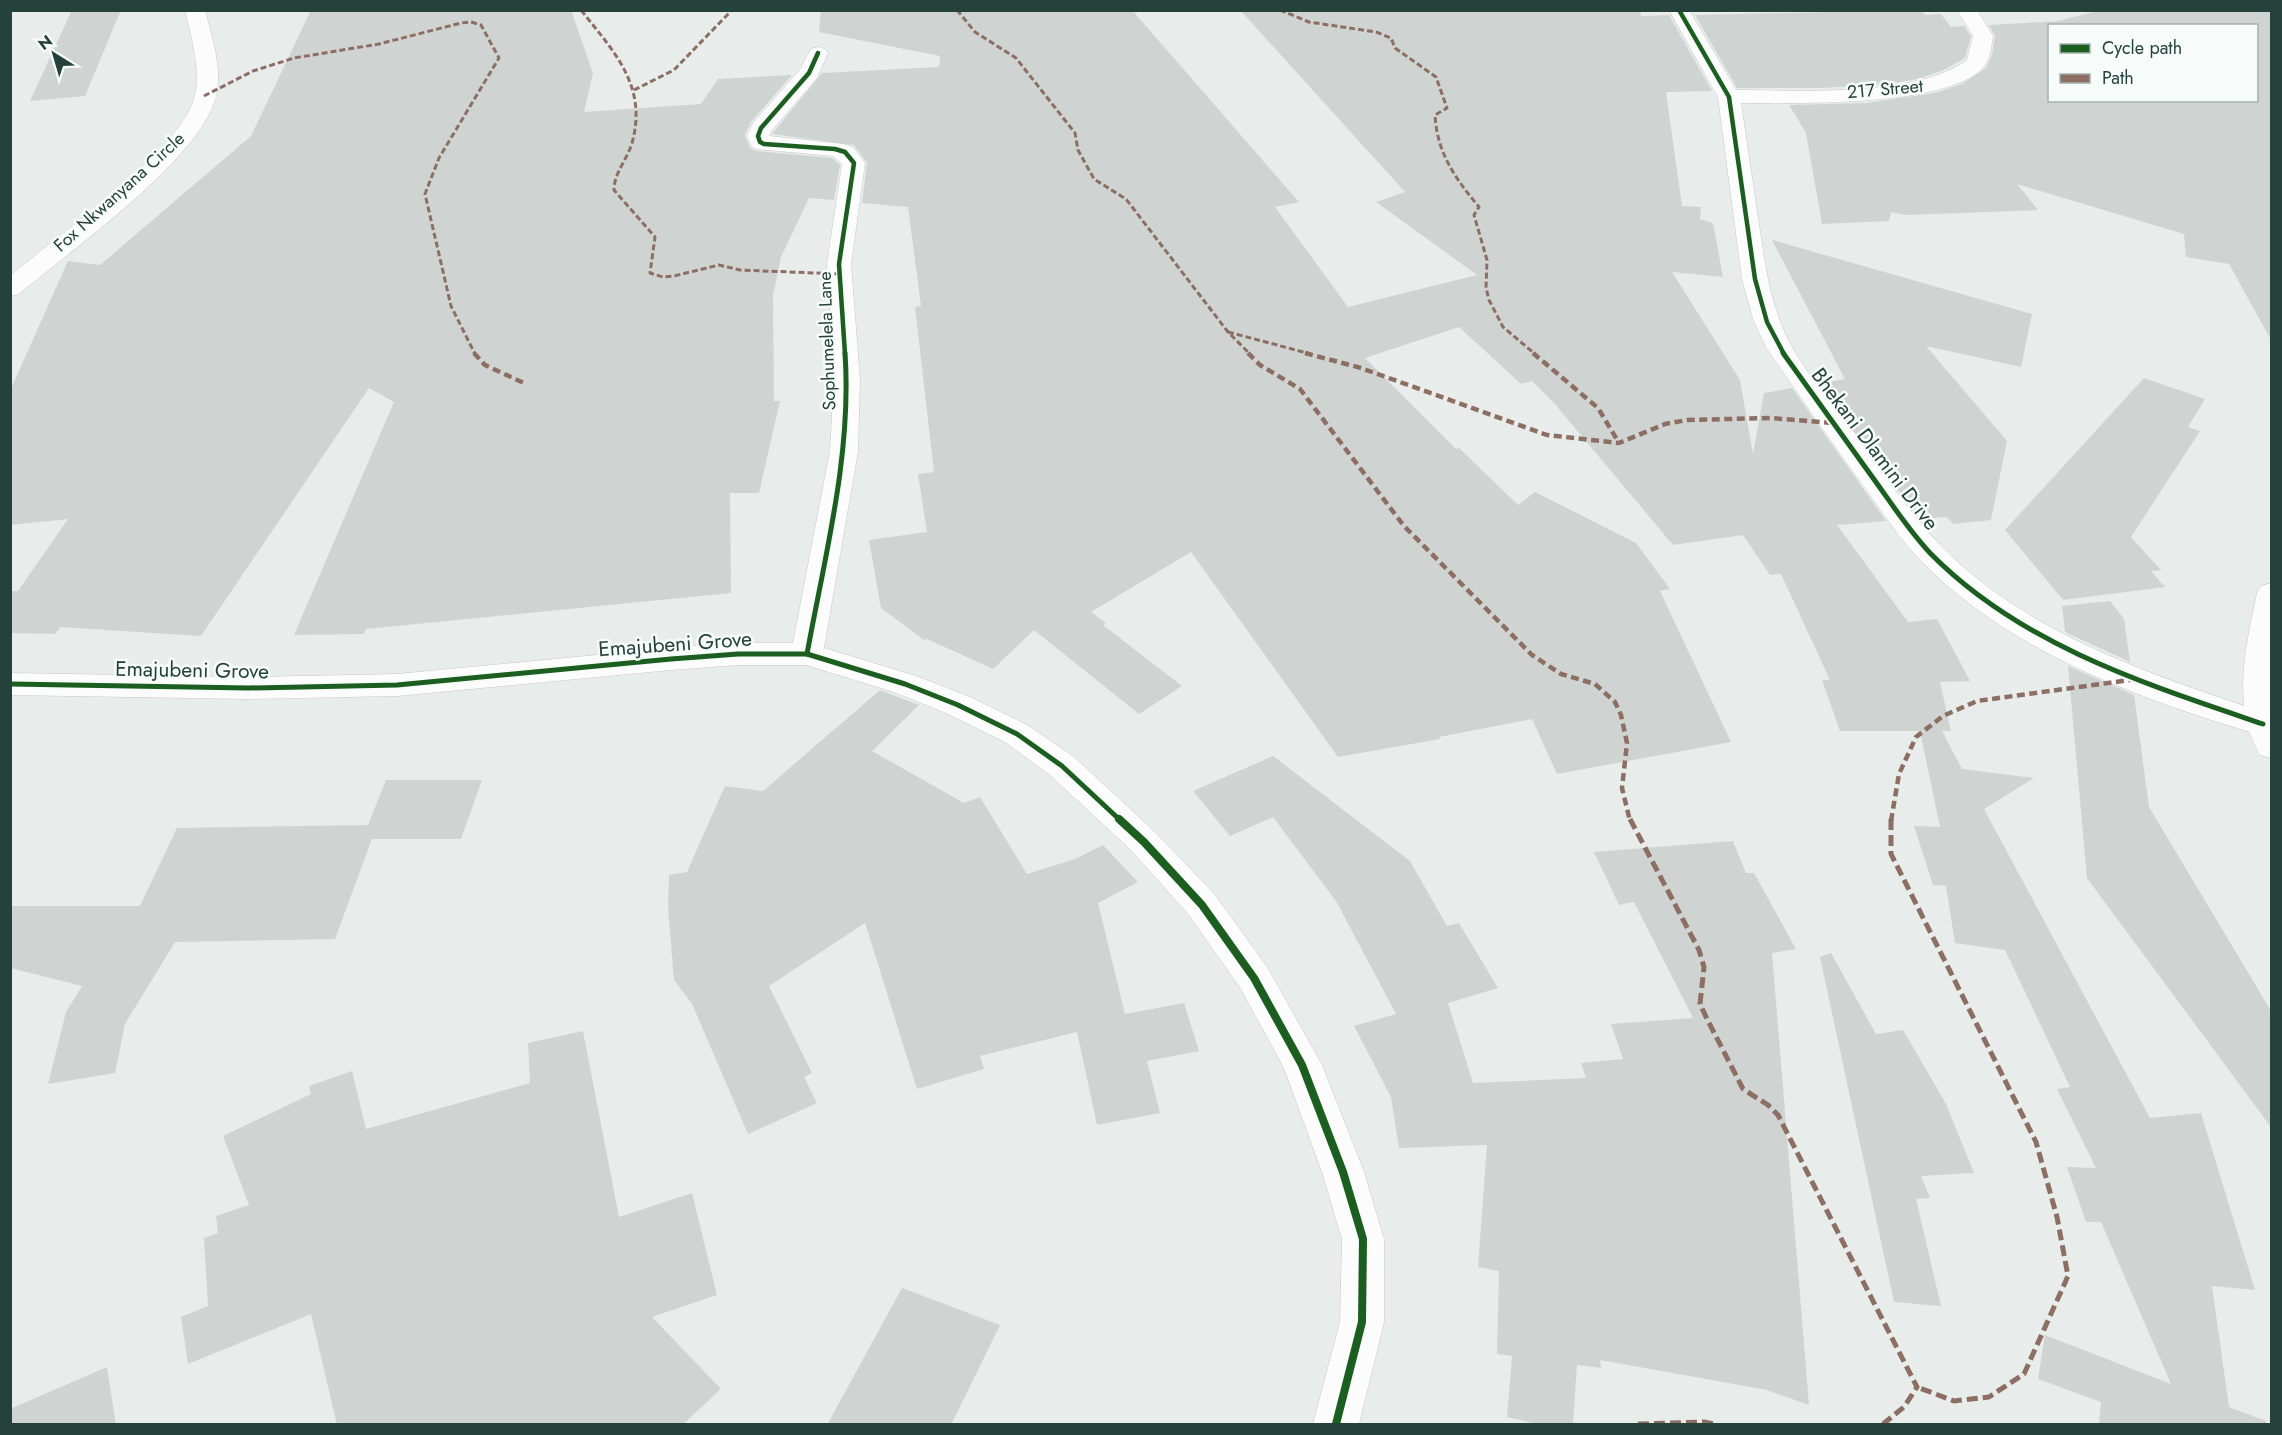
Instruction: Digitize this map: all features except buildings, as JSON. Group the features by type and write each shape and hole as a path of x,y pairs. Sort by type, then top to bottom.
{"street":[{"name":"Fox Nkwanyana Circle","path":"10,289 135,183 186,133 203,102 207,81 195,10"},
{"name":"Bhekani Dlamini Drive","path":"1679,10 1729,98 1755,279 1767,322 1779,347 1893,506 1931,552 1996,609 2050,643 2130,680 2267,735"},
{"name":"217 Street","path":"1729,98 1883,92 1923,86 1960,75 1975,65 1983,36 1967,10"},
{"name":"Sophumelela Lane","path":"807,654 844,451 847,380 839,264 854,163 845,152 835,149 764,144 758,136 761,128 809,74 818,53"},
{"path":"2267,735 2259,664 2271,593"},
{"name":"Emajubeni Grove","path":"10,684 248,688 397,685 671,659 738,654 807,654 905,684 958,705 1017,735 1062,766 1144,842 1202,905 1254,978 1302,1065 1343,1172 1363,1239 1362,1322 1336,1425"}],"marked path":[{"path":"581,10 618,57 634,90 637,108 636,128 624,164 614,177 614,190 655,237 650,273 663,277 674,276 719,265 740,270 840,274"},
{"path":"634,90 674,70 732,10"},
{"path":"957,10 975,32 1016,58 1075,133 1078,150 1094,179 1126,199 1228,332 1260,365 1300,389 1404,526 1532,655 1561,674 1595,684 1615,702 1621,715 1627,743 1622,788 1630,820 1699,950 1704,967 1700,1004 1743,1089 1768,1105 1778,1115 1917,1387 1904,1407 1883,1424"},
{"path":"1280,10 1309,22 1376,32 1391,38 1395,48 1436,77 1447,108 1435,115 1438,143 1454,176 1479,207 1474,215 1487,260 1486,288 1489,300 1503,327 1598,408 1619,443"},
{"path":"204,96 253,71 294,58 379,44 461,23 471,22 481,25 499,58 439,158 425,194 451,306 473,352 485,365 526,384"},
{"path":"1228,332 1361,368 1547,435 1619,443 1665,424 1687,420 1770,418 1833,423"},
{"path":"1917,1387 1954,1401 1989,1397 2024,1374 2068,1276 2057,1217 2036,1142 1891,854 1891,816 1899,774 1916,737 1943,716 1977,701 2130,680"},
{"path":"1638,1424 1704,1422 1715,1424"}],"cycle path":[{"path":"1679,10 1729,97 1755,279 1767,322 1779,347 1848,445 1930,553 1977,593 2014,620 2053,642 2133,678 2263,724"},
{"path":"807,654 844,451 847,380 839,264 854,163 845,152 835,149 764,144 760,142 758,136 761,128 809,73 818,53"},
{"path":"10,684 248,688 397,685 671,659 738,654 807,654 905,684 958,705 1017,734 1062,766 1144,842 1202,905 1254,978 1302,1065 1343,1172 1363,1239 1362,1322 1336,1424"}]}
